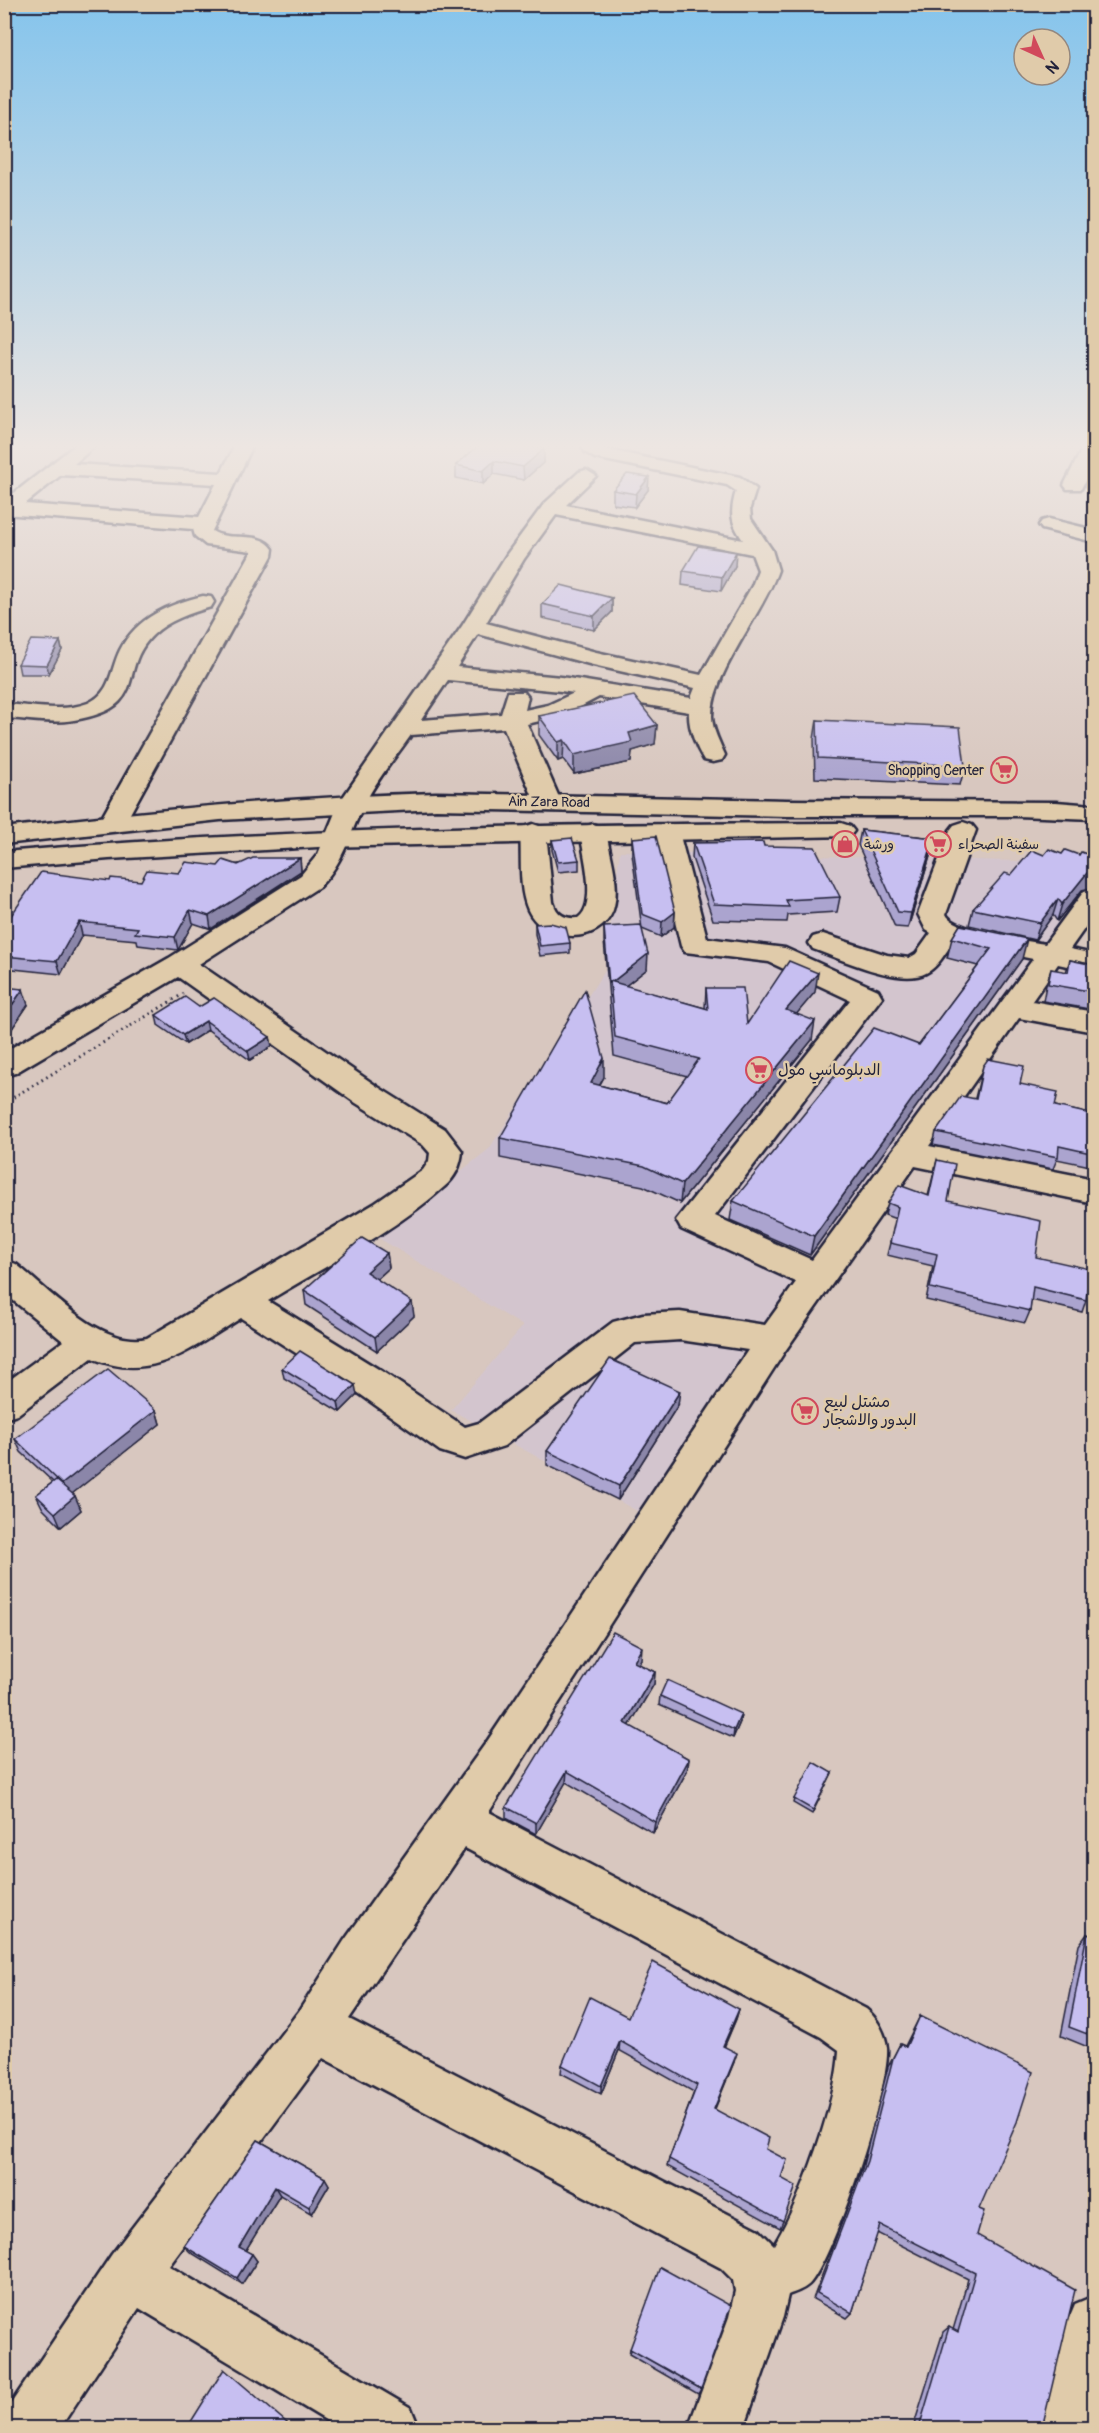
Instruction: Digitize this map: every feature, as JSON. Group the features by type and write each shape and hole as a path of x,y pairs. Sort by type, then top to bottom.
{"street":[{"path":"112,821 262,557"},
{"path":"4,1066 179,964 310,881 330,860 352,803 473,626 515,557"},
{"path":"713,755 703,730 701,707 709,684 767,576 765,557"},
{"path":"4,711 57,716 79,713 107,701 121,686 134,646 143,632 170,614 203,602"},
{"path":"473,626 593,658 709,684"},
{"path":"441,672 596,689 701,707"},
{"path":"518,680 512,718 548,802"},
{"path":"404,728 512,718 562,710 582,700 596,689"},
{"path":"505,832 493,826 489,817 494,808 506,801"},
{"name":"Ain Zara Road","path":"4,836 112,821 227,810 352,803 506,801 789,808 1043,809 1095,812"},
{"path":"963,830 932,914 936,924 946,931 1049,956 1095,963"},
{"name":"Ain Zara Road","path":"4,860 166,846 337,837 505,832 1035,830 1095,834"},
{"path":"533,832 542,909 553,922 574,927 594,921 603,907 593,832"},
{"path":"666,832 695,946 775,954 868,997"},
{"path":"28,2428 132,2273 316,2028 361,1958 503,1755 773,1341 1012,1007 1095,897"},
{"path":"819,1278 693,1220 868,997 926,960 946,931"},
{"path":"823,944 883,964 914,968"},
{"path":"4,1273 89,1341 110,1351 128,1354 148,1353 167,1346 242,1302 386,1213 434,1178 445,1163 446,1151 434,1137 367,1095 179,964"},
{"path":"1012,1007 1095,1022"},
{"path":"907,1153 1095,1191"},
{"path":"242,1302 370,1382 453,1440 465,1443 478,1441 491,1435 605,1346 634,1329 666,1326 723,1332 773,1341"},
{"path":"4,1404 89,1341"},
{"path":"316,2028 740,2249 756,2266 778,2273 792,2265 806,2241 837,2156 864,2066 863,2046 858,2035 848,2025 458,1820"},
{"path":"716,2428 758,2308 762,2291 756,2266"},
{"path":"132,2273 391,2428"},
{"path":"1067,2428 1095,2323"}],"path":[{"path":"4,1103 204,982"}],"shaded area":[{"path":"620,851 1094,863 1094,873 639,1512 451,1410 523,1326 377,1237 489,1149 605,970"}],"building":[{"path":"692,557 733,557 722,577 683,571"},
{"path":"561,585 612,598 594,616 542,604"},
{"path":"31,640 60,641 47,665 18,664"},
{"path":"634,696 657,725 629,733 632,742 574,755 564,740 558,742 539,716"},
{"path":"817,720 960,727 965,766 818,758"},
{"path":"861,830 934,838 911,913 898,912"},
{"path":"656,836 675,912 662,922 642,914 632,838"},
{"path":"572,838 579,860 558,862 552,840"},
{"path":"763,842 764,846 815,847 840,897 786,900 789,907 714,904 693,843"},
{"path":"1049,849 1062,854 1065,850 1095,857 1095,872 1087,873 1062,904 1058,899 1040,923 973,909 1005,873 1011,875 1032,850 1044,855"},
{"path":"253,858 300,858 209,916 190,910 175,937 135,933 138,928 79,922 57,961 4,956 4,923 41,872 110,881 111,878 141,881 147,870 179,873 186,862 218,866 223,860 238,865"},
{"path":"550,923 566,927 570,943 540,946 535,924"},
{"path":"641,925 648,954 609,984 604,927"},
{"path":"960,925 1027,939 814,1236 733,1201 874,1028 919,1045 991,949 952,938"},
{"path":"1070,960 1094,965 1095,961 1095,992 1048,984 1051,969 1068,972"},
{"path":"789,961 818,973 786,1010 815,1021 682,1184 644,1166 500,1138 585,990 604,1058 591,1083 667,1103 699,1059 615,1037 610,981 708,1009 706,988 743,988 747,1024"},
{"path":"4,987 23,989 4,1017"},
{"path":"185,997 199,1007 214,998 270,1037 248,1051 206,1021 183,1035 156,1015"},
{"path":"988,1059 1024,1066 1020,1084 1058,1092 1055,1106 1095,1115 1095,1154 1059,1146 1058,1157 936,1132 961,1096 976,1099 983,1066"},
{"path":"937,1160 955,1164 948,1201 1041,1221 1036,1257 1090,1269 1086,1300 1033,1287 1030,1311 930,1288 937,1254 890,1243 898,1207 888,1203 899,1185 929,1196"},
{"path":"362,1238 387,1253 366,1272 412,1302 375,1337 304,1290"},
{"path":"300,1351 355,1385 338,1402 282,1368"},
{"path":"610,1359 680,1391 619,1486 547,1451"},
{"path":"108,1369 156,1410 62,1484 15,1439"},
{"path":"56,1480 75,1496 55,1513 36,1495"},
{"path":"613,1632 642,1647 634,1662 655,1672 625,1723 689,1759 655,1822 567,1771 536,1823 506,1807"},
{"path":"667,1680 741,1714 734,1730 660,1696"},
{"path":"813,1762 832,1773 813,1810 794,1799"},
{"path":"1087,1934 1095,1937 1095,2037 1069,2027"},
{"path":"653,1962 739,2009 723,2046 737,2053 714,2109 769,2138 766,2149 787,2160 781,2178 796,2186 783,2221 669,2159 697,2085 620,2041 601,2086 562,2065 590,1997 628,2017"},
{"path":"920,2016 1033,2072 1017,2122 979,2209 984,2211 977,2235 1075,2290 1042,2428 919,2428 949,2327 958,2332 975,2273 880,2225 852,2313 817,2293 867,2161 893,2058 900,2044 906,2047"},
{"path":"258,2140 325,2178 309,2207 275,2187 239,2247 252,2254 237,2278 184,2246"},
{"path":"660,2267 731,2306 701,2389 630,2349"},
{"path":"224,2369 293,2428 187,2428"}],"place":[{"name":"Shopping Center","path":"1004,770"},
{"name":"ورشة","path":"845,844"},
{"name":"سفينة الصحراء","path":"938,844"},
{"name":"الدبلوماسي مول","path":"759,1070"},
{"name":"مشتل لبيع البدور والاشجار","path":"805,1411"}]}
